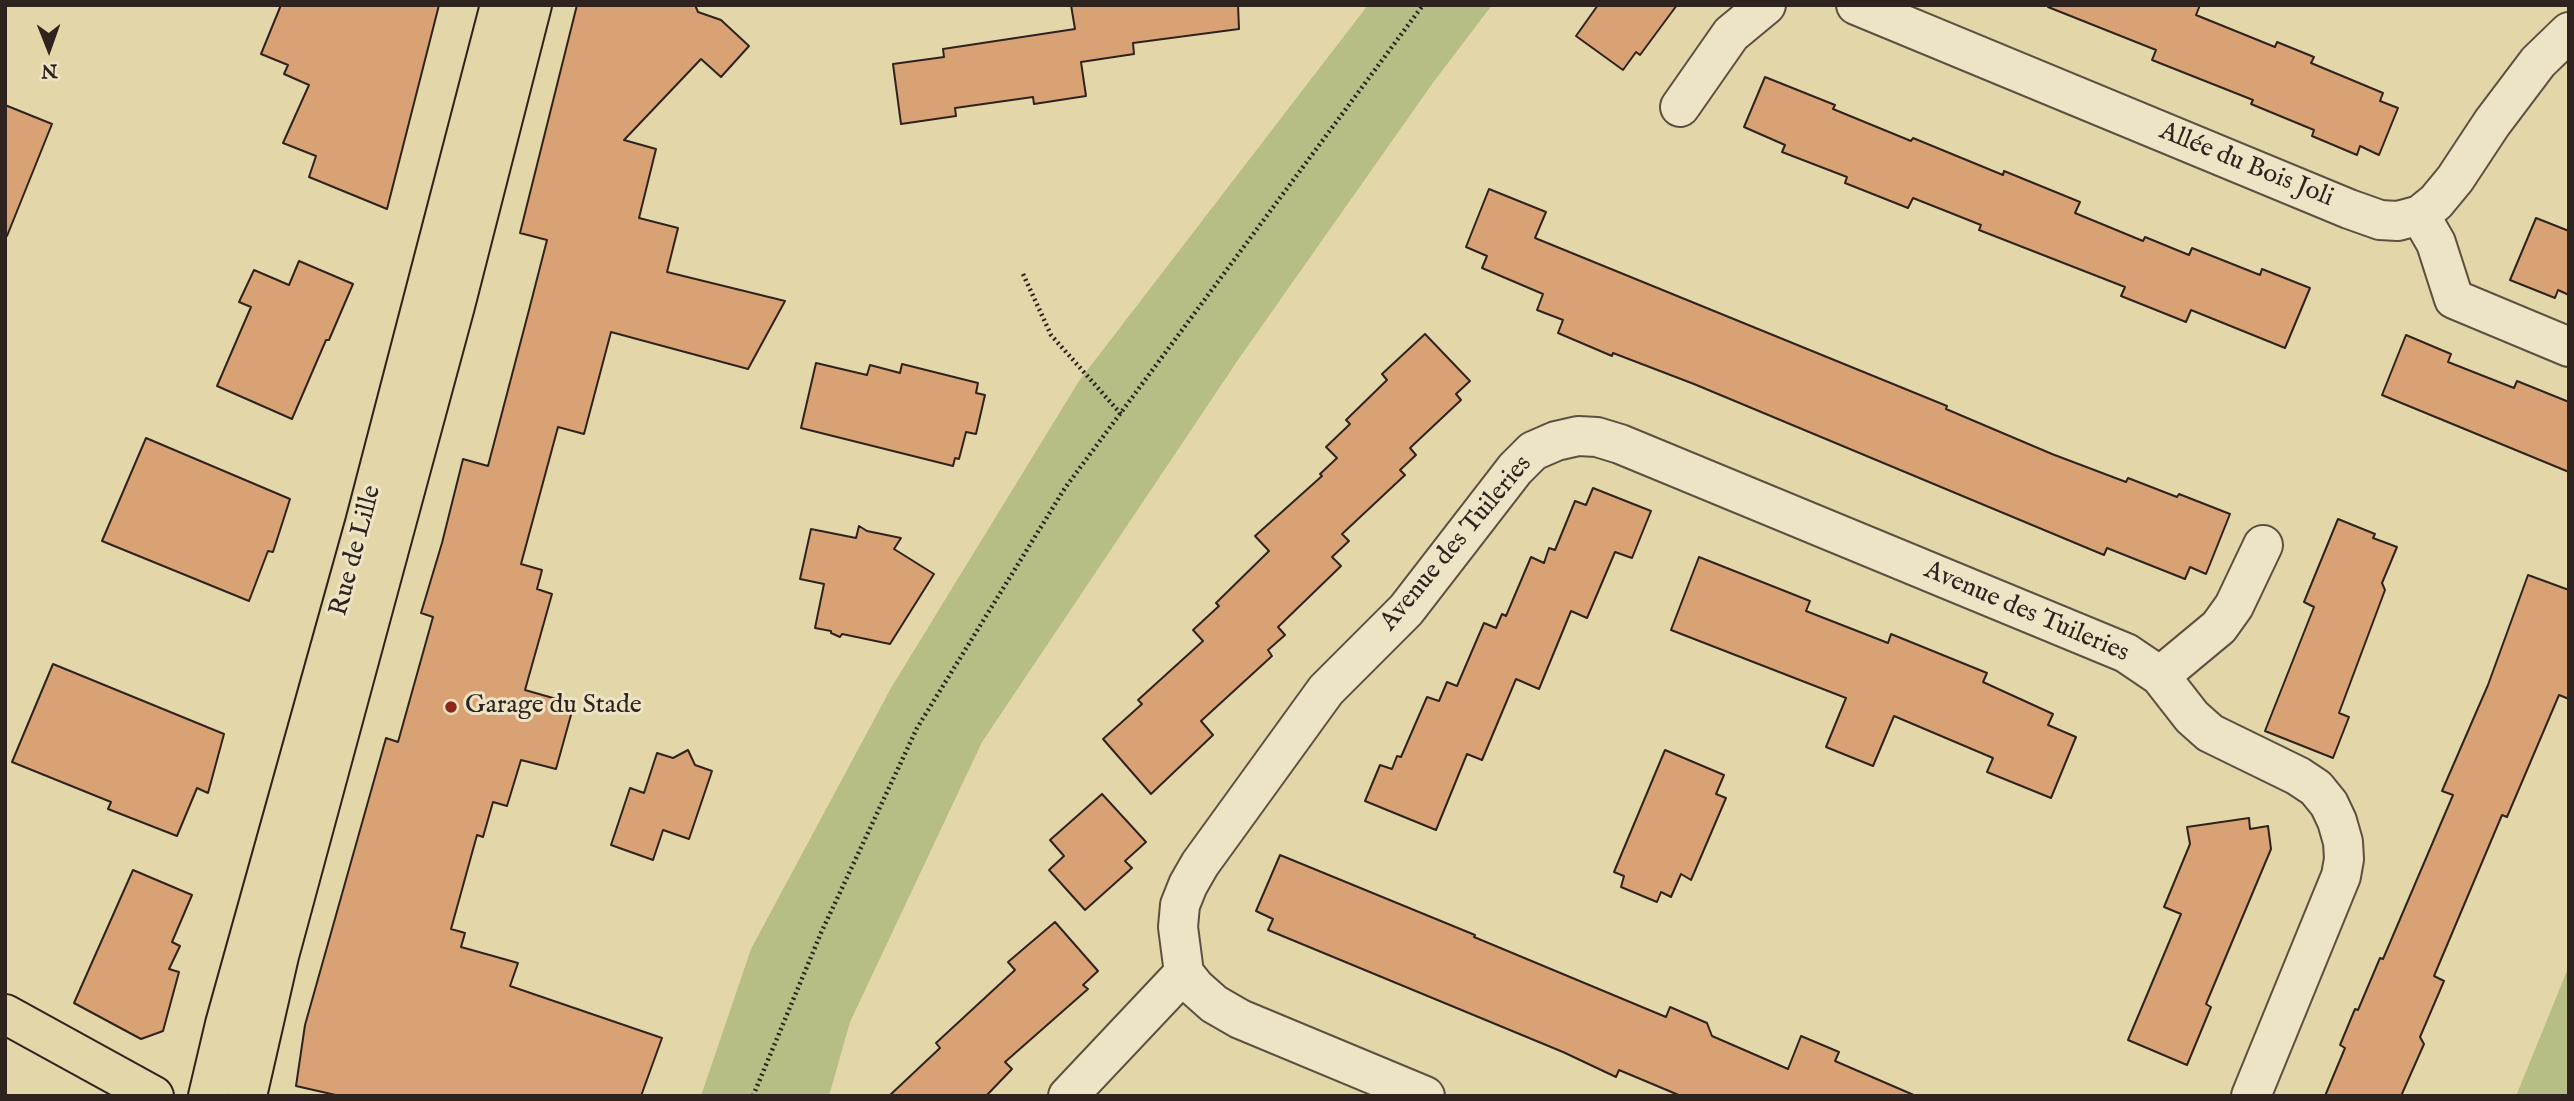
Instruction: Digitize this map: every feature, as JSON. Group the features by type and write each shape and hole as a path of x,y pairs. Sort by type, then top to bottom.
{"main road":[{"name":"Rue de Lille","path":"208,1096 225,1024 369,511 500,5"},
{"name":"Rue de Lille","path":"247,1096 286,929 451,319 532,5"},
{"path":"5,1014 154,1096"}],"street":[{"path":"1680,107 1731,34 1766,5"},
{"name":"Allée du Bois Joli","path":"1856,5 2349,209 2379,220 2399,221 2420,215"},
{"path":"2569,32 2539,62 2437,202 2420,215 2436,243 2454,299 2569,347"},
{"name":"Avenue des Tuileries","path":"1184,974 1178,927 1180,905 1188,885 1200,864 1326,690 1406,610 1515,470 1533,451 1556,440 1578,436 1597,438 1620,444 2126,653 2160,676 2192,717 2210,733 2298,776 2316,788 2333,813 2343,842 2341,876 2251,1096"},
{"name":"Avenue des Tuileries","path":"2160,676 2220,627 2234,606 2263,545"},
{"path":"1068,1096 1184,974 1214,1004 1240,1019 1425,1096"}],"path":[{"path":"753,1096 821,933 917,728 1065,488 1423,5"},
{"path":"1023,274 1051,335 1121,414"}],"green space":[{"path":"1368,5 1492,5 1432,84 1240,357 982,742 850,1022 829,1096 701,1096 751,949 891,688 1079,381"},
{"path":"2569,966 2569,1096 2516,1096"}],"building":[{"path":"281,5 439,5 387,209 309,177 316,156 283,143 309,85 284,74 288,65 261,54"},
{"path":"577,5 695,5 698,12 721,20 749,46 721,77 701,59 624,140 656,149 639,218 678,228 667,272 785,301 748,369 611,332 584,434 558,427 521,564 542,570 537,589 552,594 525,690 574,704 556,769 521,760 507,806 493,802 483,837 477,835 451,929 465,933 461,947 518,963 510,986 662,1038 641,1096 340,1096 296,1086 305,1025 386,738 398,742 433,617 421,613 463,459 488,466 529,310 547,240 520,233"},
{"path":"1071,5 1238,5 1239,29 1133,43 1134,54 1081,62 1086,96 1034,104 1033,97 955,108 956,116 901,124 893,64 944,57 943,49 1075,29"},
{"path":"1598,5 1677,5 1640,55 1636,52 1623,70 1576,36"},
{"path":"2048,5 2200,5 2196,15 2275,47 2277,42 2314,57 2311,63 2383,93 2380,101 2398,108 2379,155 2360,146 2357,155 2312,136 2314,130 2251,104 2253,100 2152,60 2156,50"},
{"path":"1765,77 1835,105 1833,109 1911,141 1913,138 2003,175 2004,171 2080,202 2075,213 2143,241 2145,237 2189,255 2192,248 2260,275 2262,269 2310,288 2285,348 2191,310 2186,322 2121,296 2125,287 1979,230 1981,225 1913,198 1908,208 1845,183 1847,177 1782,152 1785,145 1744,127"},
{"path":"5,105 52,124 7,236 5,236"},
{"path":"1489,189 1546,212 1535,238 1947,406 1946,409 2052,454 2126,482 2128,478 2230,514 2206,574 2190,567 2185,579 2107,548 2104,555 1694,384 1613,353 1612,356 1558,333 1563,320 1537,310 1543,294 1482,268 1487,256 1466,247"},
{"path":"2536,218 2569,231 2569,295 2558,290 2555,298 2510,280"},
{"path":"299,261 353,284 292,419 217,386 251,307 239,302 254,270 289,285"},
{"path":"1425,334 1470,381 1456,394 1461,400 1410,448 1416,455 1400,470 1405,475 1342,534 1349,541 1332,557 1341,566 1278,627 1285,635 1268,650 1272,656 1201,721 1213,735 1151,794 1103,739 1142,704 1138,700 1203,641 1193,630 1219,606 1216,603 1269,551 1255,536 1322,476 1320,474 1337,458 1326,447 1350,424 1346,420 1387,380 1382,374"},
{"path":"2406,335 2451,354 2448,362 2514,388 2517,381 2569,402 2569,472 2382,395"},
{"path":"816,363 867,375 870,365 900,373 902,364 978,383 976,393 985,395 976,434 966,432 959,459 955,458 953,466 801,428"},
{"path":"146,438 290,499 273,552 268,551 249,601 102,541"},
{"path":"1593,488 1651,511 1632,558 1615,552 1587,618 1571,611 1539,689 1516,679 1482,760 1467,754 1436,830 1365,801 1380,765 1392,769 1397,756 1401,757 1427,697 1439,701 1447,682 1457,686 1484,623 1496,628 1502,614 1506,616 1531,557 1544,563 1549,548 1555,550 1575,501 1586,505"},
{"path":"2338,519 2375,534 2373,538 2397,547 2382,583 2385,590 2339,713 2349,717 2333,758 2265,731 2314,607 2304,602"},
{"path":"859,526 867,531 901,538 894,549 934,574 890,644 842,634 840,637 831,631 815,628 824,584 800,579 811,529 856,538"},
{"path":"1699,557 1810,601 1806,611 1888,643 1891,634 1987,673 1983,682 2053,714 2048,725 2076,737 2051,798 1987,772 1993,758 1894,716 1873,766 1826,747 1846,698 1671,630"},
{"path":"2528,575 2569,590 2569,699 2559,695 2507,817 2502,815 2434,976 2444,981 2420,1037 2424,1044 2401,1096 2325,1096 2345,1048 2340,1045 2355,1009 2358,1010 2380,958 2383,959 2453,795 2442,791 2488,685"},
{"path":"53,664 224,734 208,793 197,788 177,836 108,809 111,802 12,762"},
{"path":"688,750 695,765 712,771 689,839 663,830 653,860 611,845 630,788 644,793 657,753 673,758"},
{"path":"1665,750 1724,775 1716,794 1726,798 1691,880 1681,874 1671,897 1661,892 1657,902 1621,887 1624,876 1614,872"},
{"path":"1102,794 1146,842 1125,861 1132,868 1085,910 1049,870 1064,856 1050,840"},
{"path":"2249,818 2250,829 2268,826 2271,849 2206,1004 2211,1007 2187,1065 2128,1040 2181,914 2164,907 2190,844 2187,827"},
{"path":"1280,855 1666,1017 1670,1007 1707,1023 1712,1036 1788,1069 1801,1036 1839,1052 1835,1061 1916,1096 1681,1096 1619,1070 1616,1077 1563,1052 1268,930 1273,919 1256,911"},
{"path":"133,870 192,895 172,942 180,946 169,969 179,972 163,1031 141,1039 74,1003"},
{"path":"1055,922 1098,971 1083,985 1088,989 1005,1062 1012,1069 986,1096 889,1096 940,1048 936,1043 1015,970 1008,962"}],"place":[{"name":"Garage du Stade","path":"451,707"}]}
